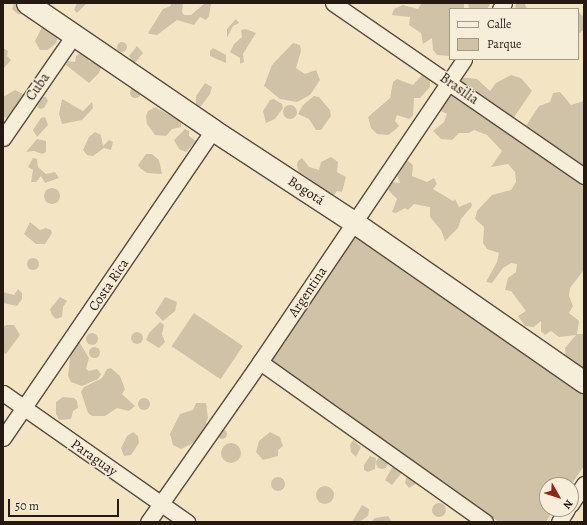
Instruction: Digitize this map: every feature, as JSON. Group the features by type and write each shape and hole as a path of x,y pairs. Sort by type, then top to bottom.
{"street":[{"name":"Bogotá","path":"27,3 212,130 355,223 584,382"},
{"name":"Brasilia","path":"333,3 584,176"},
{"name":"Cuba","path":"3,138 74,35"},
{"name":"Argentina","path":"148,522 355,223 463,60"},
{"name":"Costa Rica","path":"3,438 24,410 212,130"},
{"path":"260,362 485,522"},
{"name":"Paraguay","path":"3,393 24,410 187,522"}],"green space":[{"path":"14,3 28,3 19,15 12,9"},
{"path":"77,3 87,3 77,13 74,10"},
{"path":"170,3 183,3 182,12 184,15 191,15 205,3 211,4 209,16 206,20 200,17 194,25 177,20 157,35 148,33 163,9 171,6"},
{"path":"417,3 464,3 464,8 449,8 449,56 437,55 433,50 432,38 423,44 421,33 409,25 410,17 392,15 394,9 403,5 418,9 421,4"},
{"path":"468,3 491,3 488,8 469,8"},
{"path":"516,3 525,4 527,8 515,8"},
{"path":"579,13 584,17 584,30 579,33"},
{"path":"236,19 239,23 233,26 227,38 227,29"},
{"path":"43,25 59,34 56,43 48,50 40,50 35,41"},
{"path":"246,29 256,33 243,54 244,62 240,64 240,58 230,52 234,44 242,37 241,30"},
{"path":"120,42 124,42 126,43 126,51 120,52 117,49 117,45"},
{"path":"293,43 300,45 301,51 296,68 305,74 316,70 320,80 310,95 297,102 280,99 264,86 272,65"},
{"path":"137,46 143,53 134,64 129,56"},
{"path":"3,48 8,51 7,56 11,60 3,69"},
{"path":"213,48 226,55 226,63 210,56 210,51"},
{"path":"82,52 87,55 89,62 94,59 102,65 99,73 89,83 66,65 68,61 75,62 76,56"},
{"path":"422,75 430,80 430,87 420,98 414,98 413,116 409,119 397,115 395,121 399,126 395,130 388,135 377,134 371,128 368,117 390,98 393,82 397,79 413,85"},
{"path":"511,75 521,78 532,91 512,120 521,133 539,106 550,102 553,93 560,92 571,105 584,101 584,273 583,271 570,288 569,296 573,306 569,313 579,321 577,334 584,334 584,383 566,361 565,348 576,335 559,337 551,331 545,335 541,331 541,321 534,327 525,326 518,316 526,311 511,291 505,290 508,278 516,272 517,264 511,263 503,268 492,283 486,282 497,262 499,253 487,249 483,243 484,227 475,219 477,211 492,195 511,190 516,182 515,172 508,164 491,167 502,151 487,135 474,130 469,133 459,133 452,140 441,139 433,131 444,122 447,114 439,110 436,105 458,77 477,79 490,91 496,83"},
{"path":"205,83 212,87 210,94 201,106 196,106 196,96"},
{"path":"135,86 139,88 141,92 139,96 135,98 131,96 129,92 131,88"},
{"path":"15,90 27,96 11,121 3,116 3,97"},
{"path":"314,96 319,97 330,110 331,116 321,130 316,130 309,119 298,114 303,105"},
{"path":"42,97 46,97 48,101 44,108 40,109 37,107"},
{"path":"62,99 83,111 92,102 93,108 82,120 62,124 59,114"},
{"path":"274,99 282,104 283,108 275,119 266,123 263,111 270,100"},
{"path":"290,105 295,107 297,112 295,117 290,119 285,117 283,112 285,107"},
{"path":"155,107 178,120 181,123 181,127 172,129 166,136 155,135 147,124 146,116 148,111"},
{"path":"45,117 48,125 37,137 33,130 41,118"},
{"path":"185,129 189,131 189,136 196,141 186,152 179,149 174,140"},
{"path":"95,132 101,135 103,146 109,140 113,142 111,150 104,148 93,156 87,155 83,150 89,137"},
{"path":"37,139 46,141 46,152 42,154 34,151 26,152"},
{"path":"146,154 152,154 159,160 162,174 147,173 140,168 138,165"},
{"path":"331,157 338,162 337,172 346,177 342,192 337,191 331,199 310,183 310,179 298,171 297,165 298,161 302,158 309,167 319,170 321,162"},
{"path":"33,158 37,159 38,167 46,174 55,172 59,178 45,183 41,176 36,182 31,182 33,170 28,167"},
{"path":"407,160 413,165 412,176 427,182 434,178 437,184 433,189 453,201 455,199 459,207 471,202 472,206 461,219 458,228 445,241 441,230 430,217 430,207 414,204 408,210 405,208 396,213 392,212 397,199 389,191 388,185 392,182 400,183 394,167"},
{"path":"49,188 55,188 60,193 58,202 55,204 49,204 44,199 44,193"},
{"path":"30,222 40,230 46,228 51,230 52,233 45,244 36,244 24,234"},
{"path":"355,235 584,392 584,466 576,477 539,477 539,517 549,517 546,522 499,522 267,361"},
{"path":"35,258 38,259 38,269 31,270 28,269 27,262 28,259"},
{"path":"18,289 22,293 22,299 17,306 3,303 3,292 14,295"},
{"path":"60,297 67,301 63,307 62,317 56,319 52,315 50,309"},
{"path":"165,297 177,302 175,311 163,321 155,313"},
{"path":"194,313 243,346 221,379 172,346"},
{"path":"160,322 164,325 162,334 165,342 159,348 146,340 149,333"},
{"path":"6,325 14,325 20,335 6,354 3,353 3,327"},
{"path":"137,332 141,334 143,338 141,342 137,344 133,342 131,338 133,334"},
{"path":"90,333 94,333 98,339 94,345 90,345 86,341 86,337"},
{"path":"78,340 89,358 86,369 89,371 97,369 101,374 98,379 82,386 71,382 68,376 71,349"},
{"path":"92,347 96,347 98,348 98,356 92,357 89,354 89,350"},
{"path":"111,368 120,376 125,389 122,394 135,406 129,411 117,408 105,416 92,416 88,413 81,392 84,387 102,378 107,369"},
{"path":"63,397 74,398 77,401 78,408 73,411 71,419 59,420 56,414 56,402"},
{"path":"142,398 146,398 150,404 146,410 142,410 138,406 138,402"},
{"path":"196,403 206,403 208,418 206,422 209,426 195,442 181,449 173,445 170,434 180,414 193,410"},
{"path":"222,429 227,434 222,439 217,434"},
{"path":"133,432 138,436 139,443 131,455 124,456 121,448 127,436"},
{"path":"270,432 280,437 283,446 278,450 278,456 263,460 256,452 259,441"},
{"path":"353,440 361,447 356,457 351,452 350,445"},
{"path":"227,443 235,443 241,449 241,457 235,463 227,463 221,457 221,449"},
{"path":"370,456 376,458 375,469 368,472 364,470 364,465"},
{"path":"380,457 384,457 388,463 384,469 380,469 376,465 376,461"},
{"path":"393,466 403,471 392,485 385,480"},
{"path":"407,475 417,483 409,488 405,483"},
{"path":"275,477 281,477 285,481 285,487 281,491 275,491 271,487 271,481"},
{"path":"325,486 331,489 334,495 331,501 325,504 319,501 316,495 319,489"},
{"path":"436,503 442,503 446,507 446,513 442,517 436,517 432,513 432,507"},
{"path":"362,505 369,509 368,516 359,522 352,522"},
{"path":"388,516 392,522 371,522 375,518"}]}
